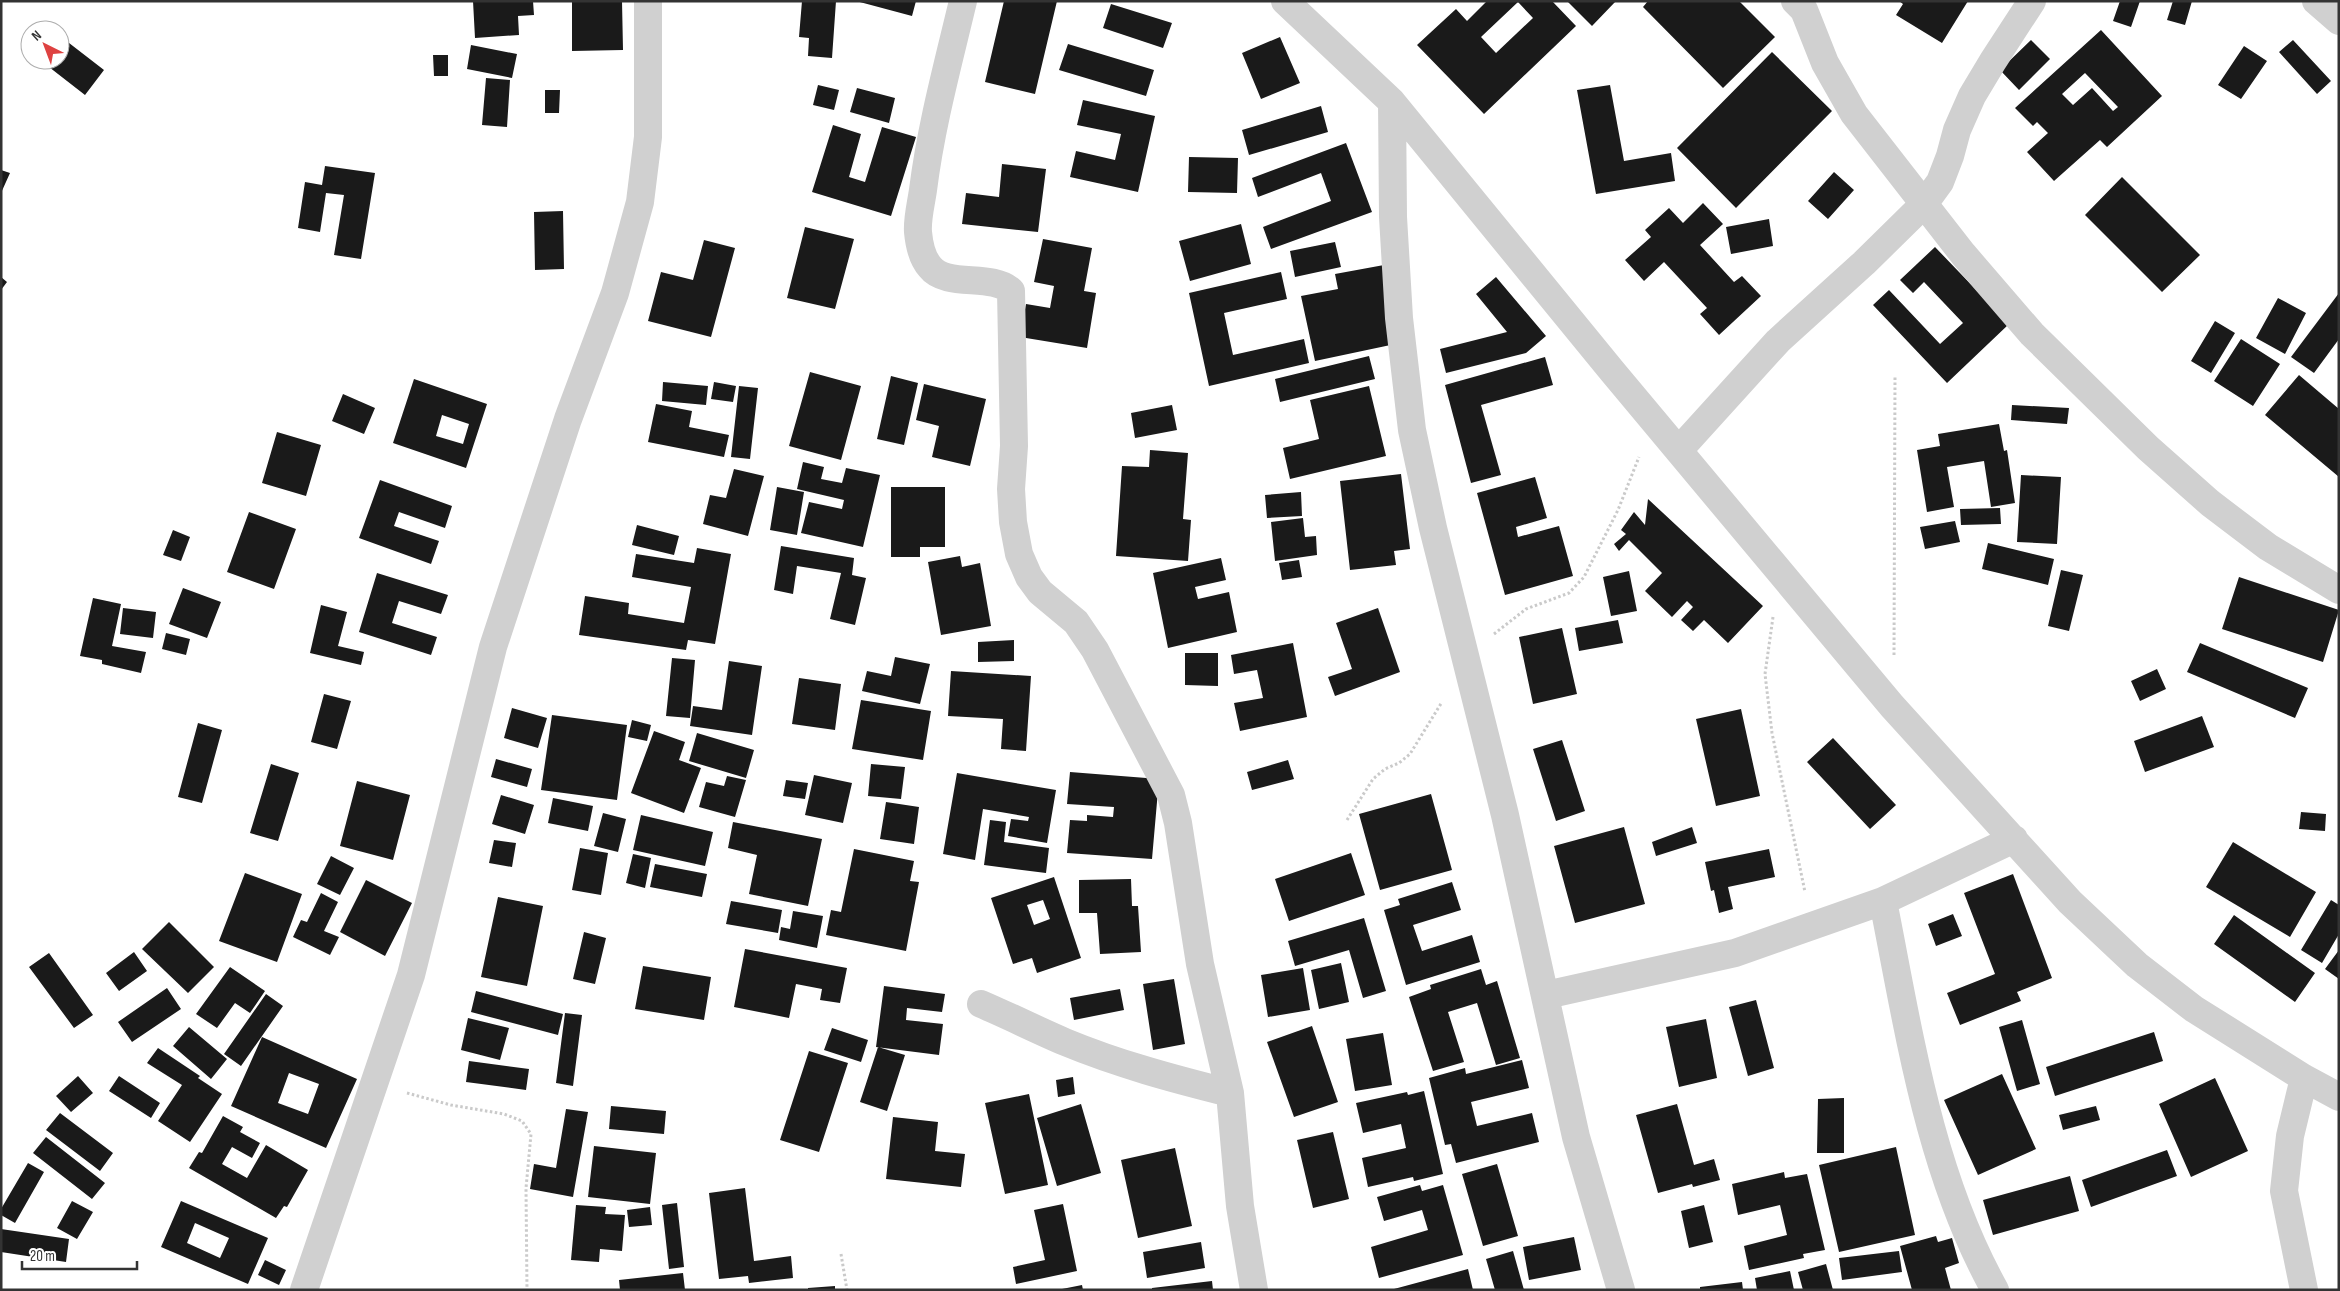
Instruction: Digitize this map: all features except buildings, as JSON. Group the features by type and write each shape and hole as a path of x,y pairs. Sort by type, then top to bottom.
{"street":[{"path":"304,1290 411,975 493,647 568,419 614,293 640,202 648,137 648,1"},
{"path":"963,1 926,162 918,230 920,246 930,268 938,273 969,281 994,282 1005,286 1011,291 1014,446 1011,489 1013,522 1019,554 1029,577 1040,592 1076,622 1096,650 1171,795 1178,823 1200,964 1230,1093 1240,1206 1254,1290"},
{"path":"1285,1 1392,102 1892,706 2070,902 2137,965 2194,1009 2304,1078 2339,1097"},
{"path":"1679,450 1778,341 1864,263 1924,204 1940,182 1957,130 1972,96 2032,1"},
{"path":"2316,1 2339,21"},
{"path":"1803,4 1826,63 1854,114 1963,254 2032,334 2148,448 2210,503 2261,541 2339,590"},
{"path":"1392,102 1392,217 1399,318 1412,430 1433,528 1468,662 1546,995 1576,1137 1621,1290"},
{"path":"1546,995 1735,953 1883,901 2014,839"},
{"path":"1883,901 1932,1130 1956,1200 1982,1266 1995,1290"},
{"path":"981,1004 1066,1042 1116,1060 1181,1081 1230,1093"},
{"path":"2304,1078 2290,1136 2284,1191 2304,1290"}],"path":[{"path":"1892,706 1895,634 1895,377"},
{"path":"1347,820 1373,779 1385,769 1399,763 1410,754 1468,662 1503,626 1526,610 1569,593 1584,577 1618,510 1640,455"},
{"path":"1783,573 1769,632 1766,674 1773,742 1796,855 1814,926"},
{"path":"375,1084 451,1105 504,1114 522,1121 531,1134 526,1188 527,1290"},
{"path":"842,1254 847,1290"}]}
